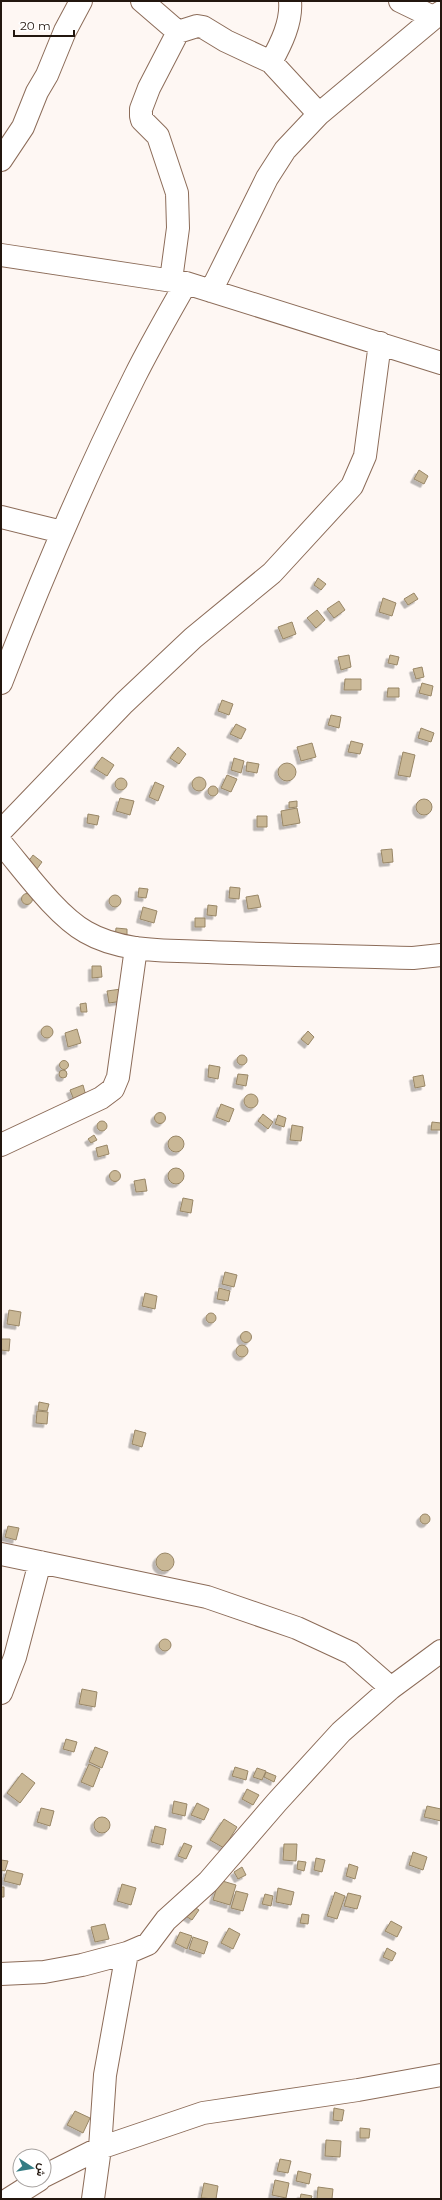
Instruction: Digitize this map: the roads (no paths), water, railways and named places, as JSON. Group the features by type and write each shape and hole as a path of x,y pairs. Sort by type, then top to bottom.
{"street":[{"path":"1,160 18,138 23,128 37,92 47,75 65,31 80,1"},
{"path":"142,1 178,32"},
{"path":"271,62 282,40 289,18 290,1"},
{"path":"211,290 274,167 285,150 319,114 437,15 400,1"},
{"path":"1,683 22,628 50,566 62,532 178,282 177,193 158,136 140,116 149,88 178,32 197,26 203,27 232,44 271,62 319,114"},
{"path":"1,255 178,282 211,290 441,363"},
{"path":"1,831 124,703 193,638 272,573 352,486 365,456 380,343"},
{"path":"1,517 62,532"},
{"path":"1,843 63,914 86,932 109,942 136,948 245,954 413,958 441,955"},
{"path":"1,1145 101,1098 113,1089 118,1077 136,948"},
{"path":"1,1554 207,1597 297,1628 351,1653 391,1688"},
{"path":"1,1693 15,1657 40,1562"},
{"path":"1,1974 44,1972 82,1965 127,1953 148,1944 166,1920 208,1882 277,1802 341,1732 391,1688 441,1651"},
{"path":"93,2199 100,2148 105,2075 127,1953"},
{"path":"52,2172 100,2148 203,2113 358,2090 441,2075"},
{"path":"9,2199 26,2188"}]}
